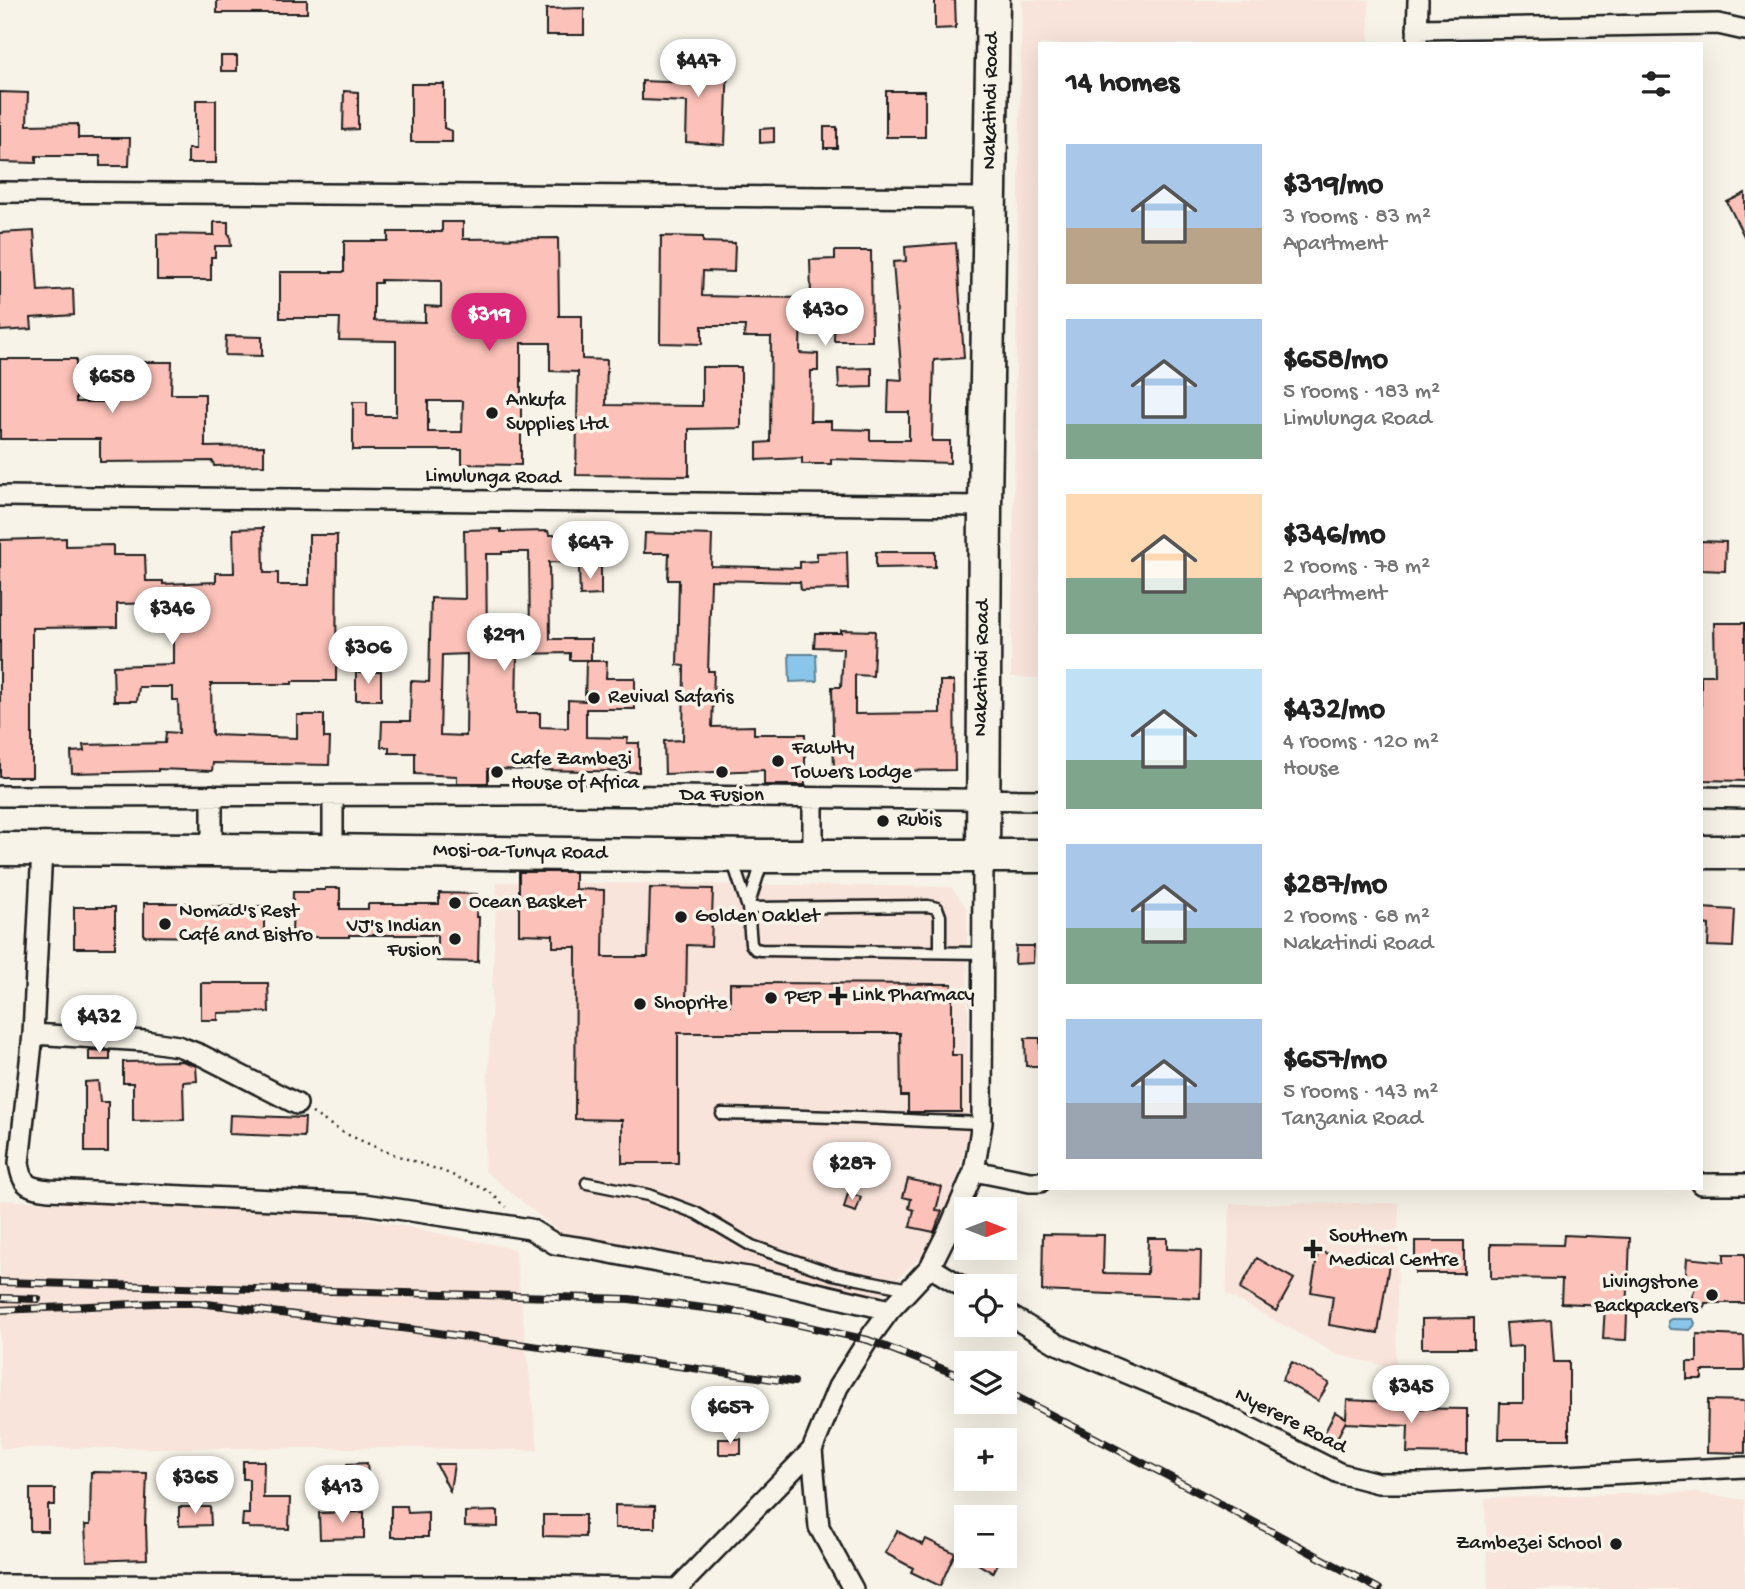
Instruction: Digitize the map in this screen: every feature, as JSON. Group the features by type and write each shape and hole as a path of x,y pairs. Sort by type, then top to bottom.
{"highway":[{"name":"Nakatindi Road","path":"983,856 993,0"},
{"name":"Mosi-oa-Tunya Road","path":"0,849 1038,856"},
{"path":"1703,852 1745,852"}],"street":[{"path":"1418,0 1417,36 1718,24 1745,30"},
{"path":"0,192 990,198"},
{"name":"Limulunga Road","path":"0,496 985,506"},
{"path":"212,795 212,850"},
{"path":"0,796 575,795 1038,800"},
{"path":"333,796 333,852"},
{"path":"1703,797 1745,798"},
{"path":"813,798 813,856"},
{"path":"42,849 33,1034 19,1163 22,1179 31,1187 49,1191 365,1204 530,1229 555,1244 748,1277 890,1310"},
{"name":"Nakatindi Road","path":"811,1450 838,1387 890,1310 930,1267 974,1171 982,1123 983,856"},
{"path":"33,1034 145,1041 178,1046 297,1104"},
{"path":"974,1171 1038,1182"},
{"path":"1703,1184 1745,1184"},
{"path":"930,1267 954,1282"},
{"name":"Nyerere Road","path":"1017,1319 1058,1343 1217,1411 1339,1473 1378,1483 1745,1467"},
{"path":"0,1586 677,1589 811,1450"},
{"path":"811,1450 819,1527 853,1589"}],"lane":[{"path":"731,855 748,908 751,944 755,949 983,953"},
{"path":"748,908 764,856"},
{"path":"748,908 937,908 940,916 940,952"},
{"path":"722,1114 815,1115 982,1123"},
{"path":"587,1183 648,1195 696,1213 752,1246 833,1274 909,1289"}],"path":[{"path":"297,1104 387,1152 489,1191 530,1229"}],"shaded area":[{"path":"1022,0 1369,0 1369,42 1038,42 1038,678 1011,677"},
{"path":"497,882 951,887 967,909 969,1131 953,1198 931,1246 878,1298 564,1236 484,1170"},
{"path":"0,1200 349,1215 515,1249 538,1450 0,1448"},
{"name":"Southern Medical Centre","path":"1399,1203 1396,1368 1338,1355 1226,1294 1230,1204"},
{"name":"Zambezei School","path":"1692,1492 1745,1500 1745,1589 1488,1589 1485,1498"}],"water":[{"path":"789,654 816,654 817,681 790,682"},
{"path":"1693,1319 1695,1323 1690,1330 1670,1329 1668,1321"}],"building":[{"path":"217,0 307,0 307,13 217,13"},
{"path":"935,0 955,0 956,28 935,29"},
{"path":"584,8 584,35 546,35 546,9"},
{"path":"691,49 705,49 705,61 728,61 725,145 686,142 687,102 642,100 642,81 691,83"},
{"path":"221,56 237,56 237,71 221,71"},
{"path":"411,84 444,84 444,128 452,131 452,142 411,142"},
{"path":"344,91 358,92 358,129 343,130"},
{"path":"886,91 925,91 925,137 886,137"},
{"path":"0,92 28,93 27,125 78,124 78,138 130,138 129,166 100,166 100,156 36,156 36,163 0,162"},
{"path":"196,100 216,100 216,163 188,163 188,149 196,149"},
{"path":"824,127 837,127 837,148 824,148"},
{"path":"774,128 774,142 760,143 760,129"},
{"path":"1745,193 1745,238 1727,202"},
{"path":"214,222 228,222 231,246 215,246 215,257 211,257 211,280 157,280 157,234 214,235"},
{"path":"442,222 463,222 463,239 558,238 559,316 582,316 582,359 607,360 606,405 702,406 702,367 741,367 741,428 689,429 689,476 576,475 578,372 550,371 550,343 521,343 521,465 462,464 462,450 353,450 353,402 367,402 367,416 396,416 396,341 339,340 340,318 280,318 280,272 344,272 344,241 388,241 388,232 442,232","holes":["381,280 441,281 441,307 425,306 425,322 374,321 374,283 381,283","428,401 463,401 462,432 428,432"]},
{"path":"34,231 38,291 73,289 74,315 31,318 32,329 0,331 0,233"},
{"path":"661,236 703,237 703,242 735,243 734,272 703,271 702,296 801,298 800,353 818,354 818,371 811,371 810,421 831,421 831,429 870,430 870,440 909,440 909,412 888,412 889,379 902,380 893,262 906,261 905,247 956,243 964,358 934,360 932,441 950,441 950,463 831,459 831,464 802,464 802,458 757,460 757,443 770,442 771,337 744,337 745,326 702,326 702,344 660,343"},
{"path":"835,251 871,251 872,341 834,341 835,294 811,294 810,260 835,259"},
{"path":"226,336 262,337 262,356 225,355"},
{"path":"0,359 76,359 76,402 108,402 107,389 140,389 140,362 172,362 171,394 205,394 205,447 264,446 264,465 214,466 213,461 100,462 100,439 0,439"},
{"path":"872,368 872,387 839,388 838,369"},
{"path":"263,528 264,573 278,573 278,585 309,585 309,535 337,535 336,681 211,684 212,734 297,738 297,715 324,715 324,738 330,738 329,765 213,763 212,771 158,769 72,773 71,752 84,751 83,745 165,743 166,732 179,733 178,700 172,700 172,687 139,687 137,701 114,701 113,666 173,664 173,617 169,617 168,603 117,604 117,627 32,628 32,777 0,777 0,540 66,538 66,546 113,545 113,555 145,555 146,581 163,581 163,584 216,582 216,573 234,573 233,529"},
{"path":"464,530 548,531 549,535 576,535 575,563 549,562 550,639 591,639 591,660 570,660 570,653 517,654 516,713 540,713 540,727 568,728 568,700 585,701 586,661 607,661 606,678 635,678 635,709 586,709 586,737 628,738 627,743 639,743 639,772 488,769 488,783 457,783 457,776 415,774 415,753 389,753 389,747 381,747 382,721 410,721 411,681 429,682 431,598 465,599","holes":["529,552 530,638 487,638 486,554","467,654 466,736 440,735 442,655"]},
{"path":"645,533 712,535 711,566 800,568 800,562 817,561 817,553 847,552 848,589 801,590 800,582 711,580 708,671 714,671 712,727 754,726 754,734 805,734 805,785 764,785 764,770 665,774 664,741 683,740 684,666 677,665 679,580 668,580 669,553 644,553"},
{"path":"1703,541 1726,542 1725,571 1703,570"},
{"path":"876,552 935,552 935,567 876,568"},
{"path":"579,567 601,567 601,595 580,596"},
{"path":"1714,623 1745,623 1745,781 1703,780 1703,675 1715,675"},
{"path":"841,630 875,631 873,676 855,675 855,714 940,713 940,681 954,681 955,770 834,772 832,687 841,687 843,648 814,647 815,633 841,633"},
{"path":"356,672 381,672 381,700 356,700"},
{"path":"519,872 575,872 575,889 604,890 603,957 648,957 650,888 713,889 711,946 687,945 686,1005 730,1005 730,983 952,984 952,1055 961,1055 961,1112 908,1112 908,1096 901,1096 900,1033 678,1033 678,1163 622,1163 622,1120 575,1119 576,947 553,947 553,935 519,934"},
{"path":"340,888 340,909 368,909 368,904 439,904 439,893 477,894 478,962 437,961 437,935 292,937 293,892 311,892"},
{"path":"144,903 189,903 189,907 264,906 264,938 144,936"},
{"path":"74,907 115,907 115,948 74,948"},
{"path":"1703,908 1735,910 1733,947 1708,946 1709,925 1703,924"},
{"path":"1016,946 1034,946 1033,963 1015,964"},
{"path":"201,983 268,983 269,1012 218,1013 218,1020 201,1020"},
{"path":"1025,1038 1038,1038 1038,1066 1026,1066"},
{"path":"89,1050 110,1051 110,1060 89,1060"},
{"path":"182,1061 196,1066 197,1081 183,1082 184,1120 133,1121 133,1083 123,1083 123,1062"},
{"path":"98,1081 100,1102 108,1102 108,1152 85,1152 85,1082"},
{"path":"230,1115 305,1118 304,1137 229,1134"},
{"path":"908,1179 942,1187 936,1210 942,1211 934,1232 910,1227 914,1210 909,1208 911,1199 903,1197"},
{"path":"848,1193 861,1197 856,1212 844,1208"},
{"path":"1043,1234 1104,1235 1103,1273 1147,1274 1148,1238 1167,1238 1167,1249 1201,1250 1200,1298 1042,1291"},
{"path":"1564,1235 1630,1238 1626,1340 1603,1339 1605,1305 1561,1303 1562,1279 1491,1278 1491,1244 1563,1245"},
{"path":"1415,1241 1464,1241 1464,1273 1415,1273"},
{"path":"1318,1252 1389,1264 1378,1333 1329,1325 1333,1296 1311,1292"},
{"path":"1724,1254 1745,1254 1745,1303 1705,1303 1704,1308 1690,1304 1695,1287 1685,1286 1687,1258 1724,1262"},
{"path":"1257,1258 1294,1279 1276,1311 1240,1289"},
{"path":"1474,1318 1474,1348 1422,1348 1422,1319"},
{"path":"1551,1320 1554,1362 1569,1362 1569,1439 1499,1439 1500,1403 1523,1403 1523,1346 1508,1347 1506,1323"},
{"path":"1697,1334 1744,1336 1745,1371 1702,1371 1702,1379 1687,1379 1687,1362 1697,1362"},
{"path":"1292,1362 1329,1383 1318,1401 1282,1380"},
{"path":"1347,1400 1390,1402 1390,1408 1467,1409 1467,1454 1407,1453 1408,1426 1346,1421 1336,1440 1324,1434 1335,1412 1346,1418"},
{"path":"1708,1400 1745,1401 1745,1453 1707,1452"},
{"path":"719,1439 741,1439 741,1454 719,1454"},
{"path":"243,1461 264,1461 263,1498 290,1498 289,1529 242,1526 243,1514 249,1514 249,1479 243,1479"},
{"path":"367,1463 368,1476 348,1477 347,1464"},
{"path":"436,1464 454,1464 450,1491"},
{"path":"91,1472 147,1473 147,1559 87,1561 85,1525 90,1525"},
{"path":"30,1489 55,1489 55,1505 48,1505 48,1531 30,1531"},
{"path":"615,1505 655,1506 655,1528 615,1528"},
{"path":"391,1506 407,1506 408,1513 428,1512 428,1537 391,1537"},
{"path":"179,1507 210,1507 211,1525 179,1526"},
{"path":"498,1511 498,1527 465,1526 465,1512"},
{"path":"364,1512 364,1538 320,1539 319,1513"},
{"path":"543,1515 585,1515 585,1537 543,1536"},
{"path":"897,1531 923,1545 926,1539 954,1553 954,1555 940,1586 911,1572 913,1568 885,1553"}],"railway":[{"path":"0,1282 629,1299 746,1313 868,1340 954,1373"},
{"path":"2,1298 38,1299"},
{"path":"0,1310 199,1303 794,1382"},
{"path":"1017,1397 1379,1589"}],"place":[{"name":"Ankufa Supplies Ltd","path":"492,413"},
{"name":"Revival Safaris","path":"594,698"},
{"name":"Fawlty Towers Lodge","path":"778,761"},
{"name":"Cafe Zambezi House of Africa","path":"497,772"},
{"name":"Da Fusion","path":"722,772"},
{"name":"Rubis","path":"883,821"},
{"name":"Ocean Basket","path":"455,903"},
{"name":"Golden Oaklet","path":"681,917"},
{"name":"Nomad's Rest Café and Bistro","path":"165,924"},
{"name":"VJ's Indian Fusion","path":"455,939"},
{"name":"Link Pharmacy","path":"838,996"},
{"name":"PEP","path":"771,998"},
{"name":"Shoprite","path":"640,1004"},
{"name":"Southern Medical Centre","path":"1313,1249"},
{"name":"Livingstone Backpackers","path":"1712,1295"},
{"name":"Zambezei School","path":"1616,1544"}]}
